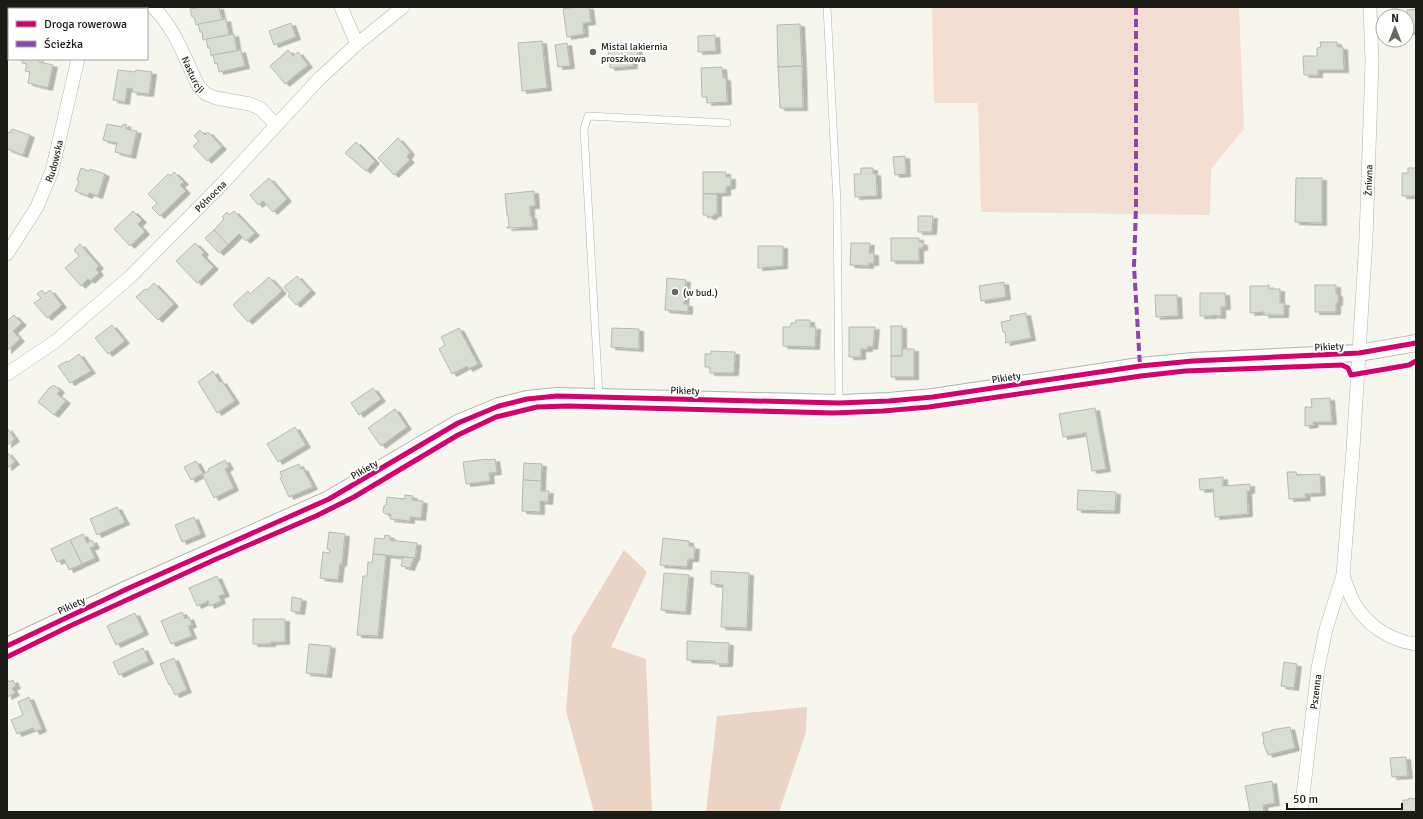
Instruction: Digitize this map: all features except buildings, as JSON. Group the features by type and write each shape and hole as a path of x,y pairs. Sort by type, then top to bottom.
{"street":[{"name":"Nasturcji","path":"153,7 164,18 174,32 199,88 206,94 216,98 250,104 261,109 276,125"},
{"path":"341,7 357,44"},
{"name":"Północna","path":"7,374 56,341 131,276 224,182 319,79 357,44 403,7"},
{"name":"Żniwna","path":"1359,353 1366,238 1372,62 1370,7"},
{"name":"Rudowska","path":"7,254 37,207 52,171 78,60"},
{"name":"Pikiety","path":"7,646 129,588 329,499 458,424 498,406 527,399 558,396 599,396 839,403 890,401 933,397 1125,368 1193,361 1359,353 1416,343"},
{"name":"Pszenna","path":"1301,812 1318,668 1326,629 1343,575 1359,353"},
{"name":"Pszenna","path":"1343,575 1353,602 1376,628 1404,643 1416,644"}],"lane":[{"path":"827,7 837,202 839,403"},
{"path":"599,396 584,129 588,116 727,123"}],"shaded area":[{"path":"932,7 1239,7 1244,129 1211,169 1210,215 981,212 978,103 934,103"},
{"path":"624,550 647,572 611,647 646,659 652,812 594,812 566,711 572,637"},
{"path":"807,707 806,732 779,812 706,812 717,716"}],"marked path":[{"path":"1136,7 1136,206 1134,266 1140,366"}],"cycle path":[{"path":"7,646 129,588 329,499 458,423 499,406 527,399 557,396 839,403 889,401 933,397 1140,366 1193,361 1359,353 1416,343"},
{"path":"7,657 70,626 214,560 316,516 354,497 458,435 496,417 537,407 568,406 833,413 883,411 929,407 1185,371 1342,365 1348,368 1351,375 1409,365 1416,361"}],"place":[{"name":"Mistal lakiernia proszkowa","path":"593,52"},
{"name":"(w bud.)","path":"675,292"}]}
